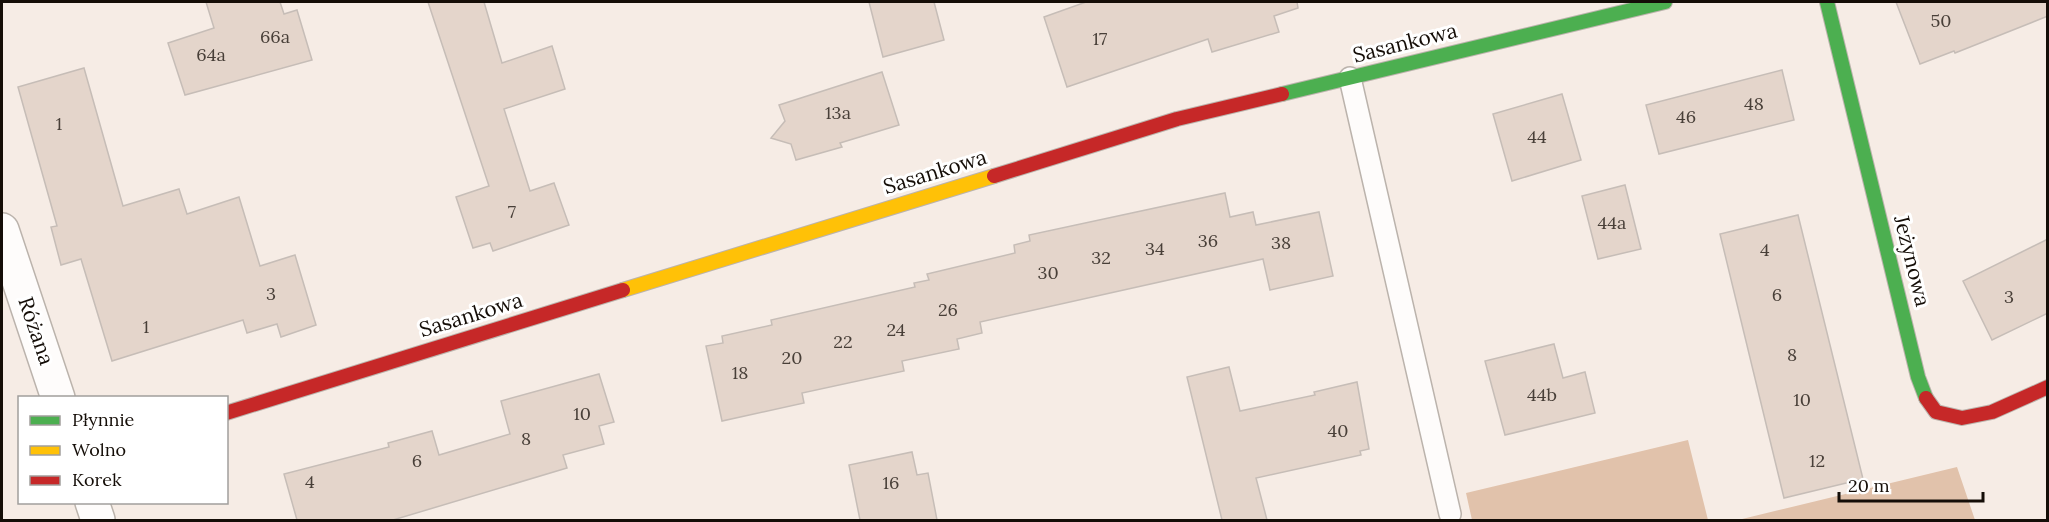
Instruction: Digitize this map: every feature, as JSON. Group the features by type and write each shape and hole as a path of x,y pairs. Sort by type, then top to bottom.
{"street":[{"name":"Sasankowa","path":"228,412 1166,123 1665,2"},
{"name":"Jeżynowa","path":"1827,2 1918,377 1927,400 1936,412 1962,418 1992,412 2048,387"},
{"name":"Różana","path":"2,230 57,396"},
{"path":"93,504 98,520"}],"lane":[{"path":"1350,78 1449,514"}],"shaded area":[{"path":"1688,440 1708,520 1472,520 1466,493"},
{"path":"1957,467 1975,520 1738,520"}],"building":[{"path":"206,2 280,2 284,14 297,10 312,60 185,95 168,43 214,28"},
{"path":"428,2 484,2 502,63 552,46 565,89 504,109 530,191 554,183 569,225 493,251 490,243 473,248 456,197 489,186"},
{"path":"869,2 934,2 944,40 883,57"},
{"path":"1086,2 1297,2 1298,8 1274,16 1279,32 1212,52 1208,39 1067,87 1044,17"},
{"path":"1896,2 2048,2 2048,16 1955,53 1954,51 1920,64"},
{"path":"84,68 123,206 179,189 187,214 239,197 260,266 295,255 316,325 281,337 277,324 247,333 243,320 112,361 81,259 61,265 51,227 57,226 18,87"},
{"path":"1782,70 1794,120 1659,154 1646,105"},
{"path":"882,72 899,125 840,143 842,147 796,160 791,144 771,138 785,121 779,105"},
{"path":"1562,94 1581,160 1512,181 1493,114"},
{"path":"1625,185 1641,249 1598,259 1582,196"},
{"path":"1225,193 1230,217 1253,212 1256,225 1319,212 1333,276 1270,290 1263,259 980,322 982,333 957,339 959,349 902,361 904,371 802,393 804,403 722,421 706,346 723,343 722,336 772,325 771,320 915,287 914,283 929,280 927,274 1015,253 1014,245 1030,241 1029,235"},
{"path":"1798,215 1863,479 1784,498 1720,234"},
{"path":"2048,239 2048,313 1992,340 1963,281"},
{"path":"1554,344 1563,378 1585,372 1595,413 1505,435 1485,361"},
{"path":"1229,367 1240,411 1315,395 1314,392 1357,382 1369,449 1360,451 1361,455 1256,478 1267,520 1222,520 1187,377"},
{"path":"599,374 614,422 599,426 604,444 563,455 567,468 393,520 297,520 284,474 389,447 388,443 432,431 439,455 510,434 501,401"},
{"path":"912,452 917,475 928,473 937,520 860,520 849,465"}],"traffic: fast":[{"path":"1282,94 1665,2"},
{"path":"1827,2 1918,377 1926,398"}],"traffic: slow":[{"path":"623,290 994,176"}],"traffic: jam":[{"path":"994,176 1177,119 1282,94"},
{"path":"228,412 623,290"},
{"path":"1926,398 1936,412 1962,418 1992,412 2048,387"}]}
